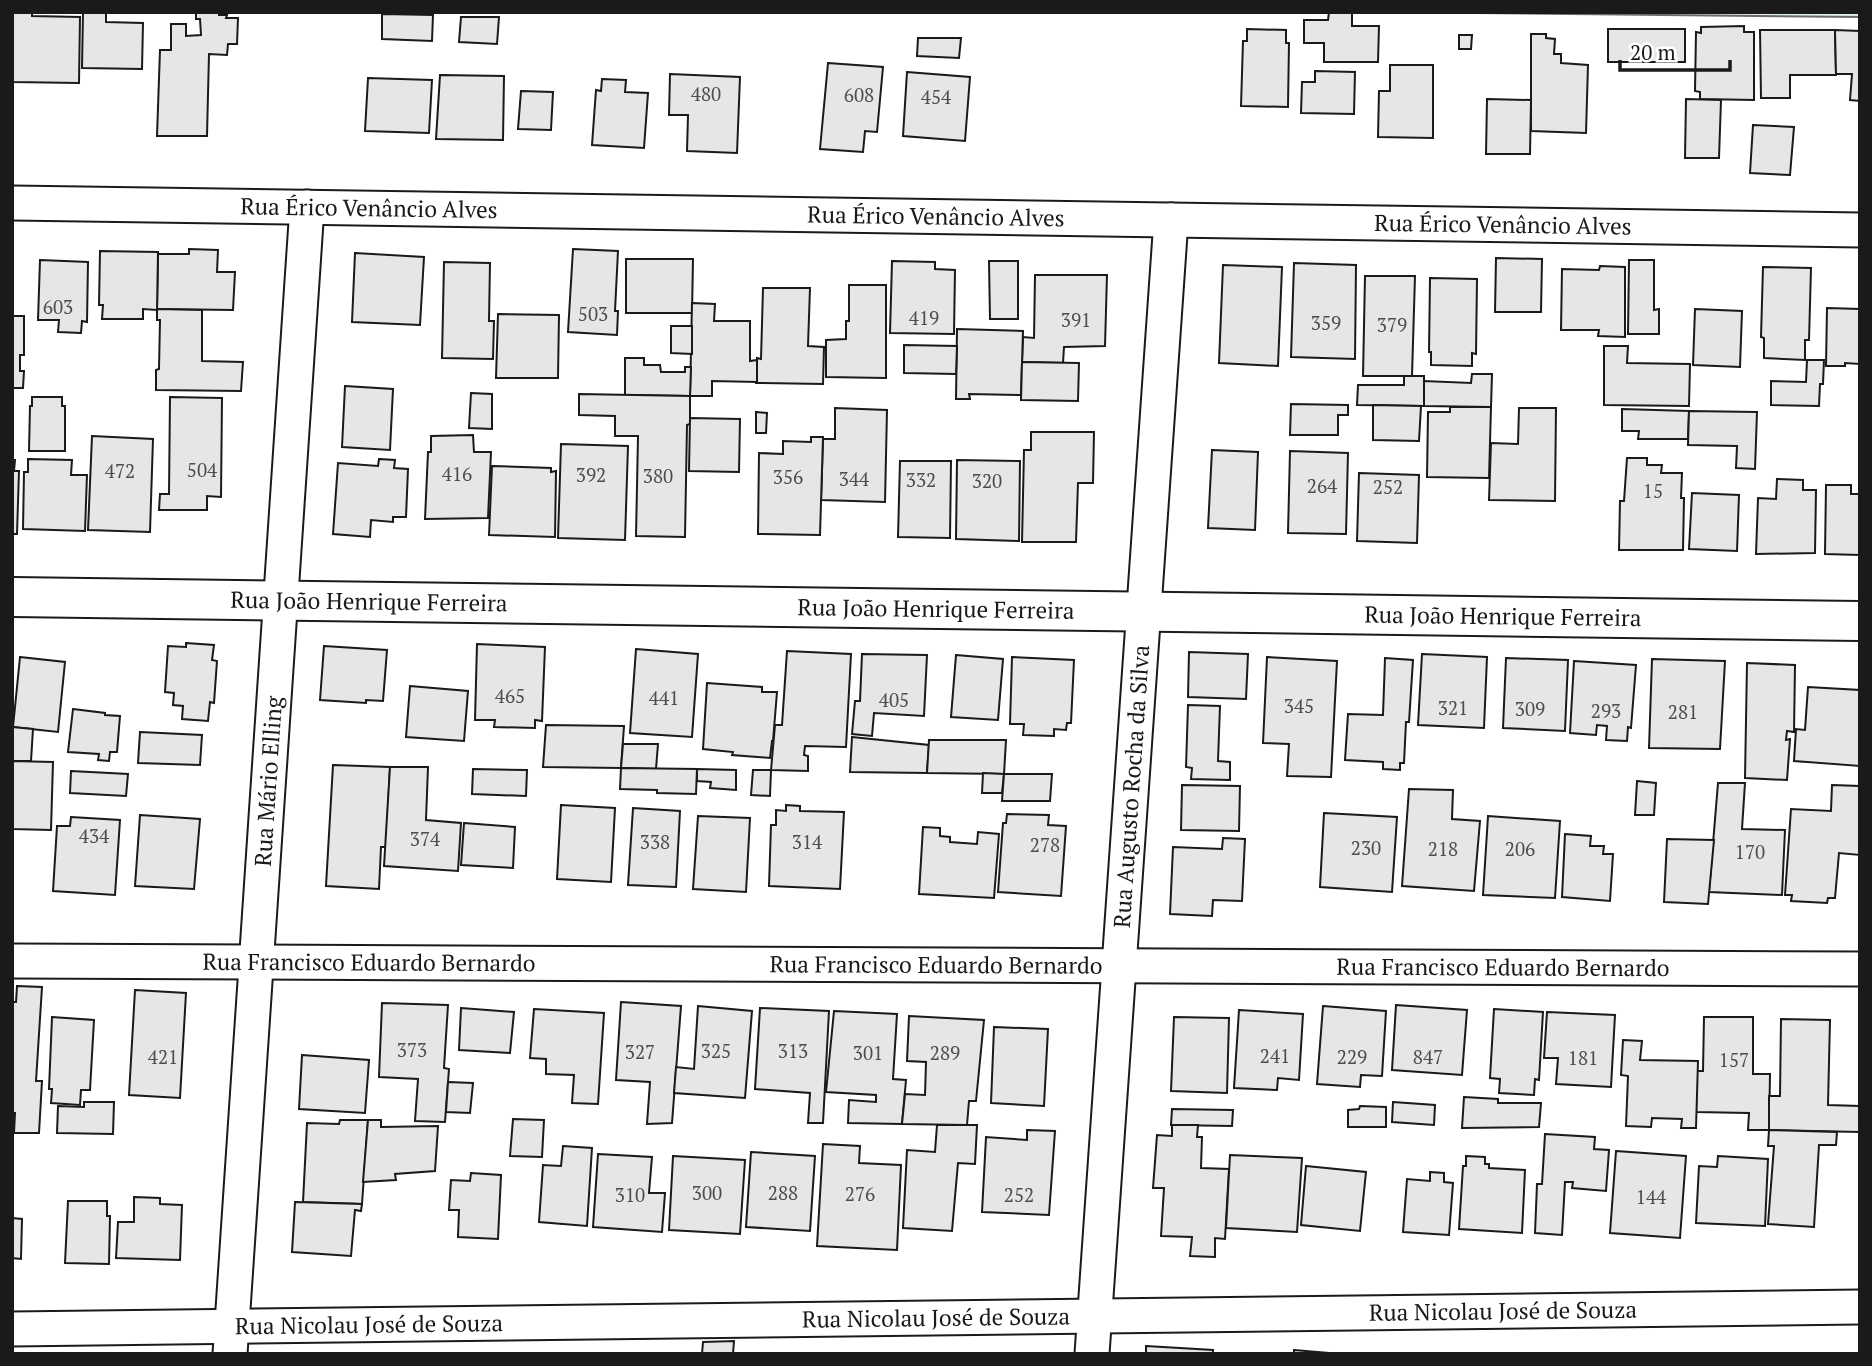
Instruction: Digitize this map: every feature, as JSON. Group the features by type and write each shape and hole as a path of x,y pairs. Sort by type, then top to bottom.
{"street":[{"name":"Rua Érico Venâncio Alves","path":"12,203 1860,230"},
{"name":"Rua Mário Elling","path":"231,1340 307,207"},
{"name":"Rua Augusto Rocha da Silva","path":"1091,1354 1171,220"},
{"name":"Rua João Henrique Ferreira","path":"12,597 1860,621"},
{"name":"Rua Francisco Eduardo Bernardo","path":"12,961 1860,969"},
{"name":"Rua Nicolau José de Souza","path":"12,1329 231,1340 1094,1316 1860,1307"}],"green space":[{"path":"1380,12 1860,12 1860,17"}],"building":[{"path":"12,12 32,12 32,16 80,17 79,83 12,82"},
{"path":"83,12 106,12 106,22 143,23 142,69 82,68"},
{"path":"196,12 219,12 219,15 227,15 226,18 238,18 237,44 228,44 227,55 209,54 207,136 157,136 160,50 171,50 171,24 186,24 186,36 201,35 200,19 196,19"},
{"path":"1329,12 1352,12 1352,26 1379,26 1378,62 1324,62 1324,43 1304,43 1304,20 1328,20"},
{"path":"382,14 433,15 432,41 382,39"},
{"path":"461,17 499,17 497,44 459,42"},
{"path":"1744,26 1744,32 1754,32 1754,100 1700,99 1700,92 1695,91 1696,32 1701,33 1701,27"},
{"path":"1247,29 1286,30 1286,43 1289,43 1288,107 1241,106 1243,41 1247,41"},
{"path":"1608,29 1685,29 1685,62 1608,62"},
{"path":"1760,30 1835,30 1836,75 1790,75 1790,98 1761,98"},
{"path":"1835,30 1860,31 1860,101 1850,100 1852,74 1836,74"},
{"path":"1531,34 1546,34 1546,38 1555,39 1554,54 1561,54 1561,63 1588,65 1586,133 1531,131"},
{"path":"1459,35 1472,35 1471,49 1459,49"},
{"path":"918,38 961,38 959,58 917,56"},
{"path":"828,63 883,67 877,132 865,131 863,152 820,149"},
{"path":"1390,65 1433,65 1433,138 1378,137 1379,91 1390,91"},
{"path":"1315,71 1355,72 1354,114 1301,113 1302,82 1315,82"},
{"path":"907,72 970,77 965,141 903,136"},
{"path":"670,74 740,77 737,153 687,151 688,115 669,115"},
{"path":"440,75 504,76 503,140 436,139"},
{"path":"368,78 432,80 429,133 365,131"},
{"path":"602,79 626,80 625,92 648,93 644,148 592,145 596,90 601,91"},
{"path":"521,91 553,92 551,130 518,129"},
{"path":"1487,99 1531,100 1530,154 1486,154"},
{"path":"1686,99 1721,100 1719,158 1685,158"},
{"path":"1753,125 1794,127 1790,175 1750,173"},
{"path":"189,249 218,250 217,272 235,272 233,310 157,309 158,254 189,254"},
{"path":"573,249 618,251 615,311 618,311 617,335 568,332"},
{"path":"100,251 158,252 157,310 143,309 143,319 102,319 103,305 99,305"},
{"path":"355,253 424,257 420,325 352,322"},
{"path":"1496,258 1542,259 1541,312 1495,312"},
{"path":"626,259 693,259 692,313 626,313"},
{"path":"40,260 88,262 87,322 82,321 81,333 58,332 59,320 38,320"},
{"path":"1629,260 1654,260 1654,310 1659,309 1659,334 1628,334"},
{"path":"892,261 935,262 935,269 955,270 954,334 890,333"},
{"path":"989,261 1018,261 1018,319 990,319"},
{"path":"444,262 490,263 489,321 494,321 493,359 442,358"},
{"path":"1294,263 1356,265 1355,359 1291,357"},
{"path":"1223,265 1282,267 1278,366 1219,363"},
{"path":"1600,266 1625,267 1625,337 1598,336 1599,330 1561,330 1562,269 1599,270"},
{"path":"1763,267 1811,268 1809,340 1805,340 1805,360 1764,358 1764,338 1761,337"},
{"path":"1035,275 1107,275 1105,346 1064,347 1063,363 1022,362 1023,337 1034,338"},
{"path":"1365,276 1415,276 1412,376 1363,376"},
{"path":"1430,278 1477,279 1476,354 1472,353 1472,366 1431,365"},
{"path":"849,285 886,285 886,378 826,377 826,340 846,339"},
{"path":"763,288 810,288 808,346 824,347 823,384 756,383 757,358 761,359"},
{"path":"692,303 715,304 714,321 750,321 750,361 757,360 757,382 712,381 712,396 690,396"},
{"path":"1827,308 1860,309 1860,364 1826,366"},
{"path":"157,309 202,310 202,361 243,362 241,391 156,390 160,320 157,320"},
{"path":"1695,309 1742,311 1740,367 1693,365"},
{"path":"498,314 559,315 558,378 496,378"},
{"path":"12,316 24,316 24,355 20,355 20,371 24,371 23,388 12,388"},
{"path":"671,326 692,326 692,354 671,353"},
{"path":"957,329 1023,331 1021,395 969,394 970,399 956,399"},
{"path":"904,345 957,346 956,374 904,373"},
{"path":"1604,346 1628,346 1627,363 1690,364 1689,406 1604,405"},
{"path":"625,358 644,358 644,365 660,365 661,372 685,372 685,367 691,367 690,396 625,395"},
{"path":"1807,360 1824,360 1819,406 1771,405 1771,381 1806,382"},
{"path":"1022,362 1079,363 1078,401 1021,400"},
{"path":"1472,374 1492,374 1491,407 1424,406 1424,381 1471,383"},
{"path":"1404,376 1424,376 1424,406 1357,405 1358,385 1404,385"},
{"path":"345,386 393,389 390,450 342,447"},
{"path":"471,393 492,394 492,429 469,428"},
{"path":"579,394 690,396 685,537 636,536 638,436 615,436 615,416 579,415"},
{"path":"32,397 62,397 62,406 65,406 65,451 29,451"},
{"path":"170,397 222,398 221,497 207,496 207,510 159,510 160,494 169,494"},
{"path":"1291,404 1348,405 1348,415 1338,415 1338,435 1290,435"},
{"path":"1373,405 1421,406 1419,441 1373,440"},
{"path":"1450,407 1491,407 1489,478 1427,477 1428,412 1450,412"},
{"path":"835,408 887,410 885,502 821,500 823,439 835,439"},
{"path":"1519,408 1556,408 1555,501 1489,500 1491,443 1518,444"},
{"path":"1622,409 1689,411 1688,439 1638,439 1639,431 1622,431"},
{"path":"1689,411 1757,412 1755,469 1736,468 1737,446 1688,445"},
{"path":"756,412 767,413 766,433 756,433"},
{"path":"690,418 740,419 739,472 689,471"},
{"path":"1031,432 1094,432 1093,483 1078,483 1076,542 1022,542 1024,450 1031,450"},
{"path":"473,435 474,452 491,452 488,518 425,519 431,436"},
{"path":"92,436 153,439 150,532 88,530"},
{"path":"811,437 823,437 820,535 758,534 759,453 783,454 783,441 811,442"},
{"path":"561,444 628,446 625,540 558,538"},
{"path":"1212,450 1258,452 1255,530 1208,528"},
{"path":"1290,451 1348,453 1346,534 1288,533"},
{"path":"1627,458 1647,458 1647,465 1662,465 1661,473 1682,473 1683,550 1619,550 1620,501 1624,501"},
{"path":"28,459 72,460 71,475 87,475 85,531 23,529 24,472 28,472"},
{"path":"379,459 395,460 394,468 408,469 406,517 393,517 393,522 371,520 370,537 333,534 338,463 378,466"},
{"path":"12,460 15,460 14,471 19,471 17,534 12,534"},
{"path":"957,460 1020,461 1019,541 956,539"},
{"path":"900,461 951,461 950,538 898,537"},
{"path":"492,466 551,468 551,472 556,471 555,537 489,535"},
{"path":"1359,473 1419,475 1417,543 1357,541"},
{"path":"1777,479 1803,480 1803,490 1816,490 1815,553 1756,554 1758,498 1776,499"},
{"path":"1826,485 1851,485 1851,494 1860,494 1860,555 1825,554"},
{"path":"1692,493 1739,495 1737,551 1689,549"},
{"path":"186,643 214,645 212,660 217,661 214,703 210,702 208,721 182,719 183,706 173,705 174,693 165,692 168,646 186,647"},
{"path":"477,644 545,647 542,721 535,720 535,728 494,727 495,720 475,720"},
{"path":"324,646 387,650 383,701 366,700 366,703 320,700"},
{"path":"636,649 698,654 692,737 630,733"},
{"path":"787,651 851,654 846,747 805,746 808,771 771,770 775,725 782,725"},
{"path":"1189,652 1248,654 1246,699 1188,697"},
{"path":"862,654 927,655 924,716 874,713 872,736 852,734 855,701 860,701"},
{"path":"1422,654 1487,657 1484,728 1418,725"},
{"path":"956,655 1003,659 998,720 951,717"},
{"path":"20,657 65,662 58,732 13,727"},
{"path":"1012,657 1074,660 1071,723 1067,723 1066,730 1054,729 1054,736 1023,735 1024,724 1010,724"},
{"path":"1267,657 1337,661 1331,777 1287,776 1289,744 1263,743"},
{"path":"1385,658 1413,660 1409,722 1406,722 1404,763 1400,763 1400,770 1383,769 1383,762 1345,760 1348,714 1383,715"},
{"path":"1506,658 1568,660 1565,731 1503,728"},
{"path":"1652,659 1725,661 1720,749 1649,748"},
{"path":"1574,661 1636,665 1631,728 1628,727 1627,741 1606,740 1607,726 1597,725 1596,735 1570,733"},
{"path":"1747,663 1795,665 1794,732 1787,731 1786,740 1790,739 1787,780 1745,778"},
{"path":"707,683 762,687 762,692 777,692 770,758 703,749"},
{"path":"410,686 468,691 464,741 406,737"},
{"path":"1808,687 1860,690 1860,766 1794,761 1796,729 1805,730"},
{"path":"1188,705 1220,706 1218,761 1230,762 1230,780 1191,779 1192,768 1186,767"},
{"path":"73,709 120,716 117,752 110,752 109,761 98,760 99,754 68,752"},
{"path":"546,725 624,726 621,768 543,767"},
{"path":"12,727 33,729 31,761 12,761"},
{"path":"140,732 202,735 200,765 138,763"},
{"path":"852,737 929,745 927,773 850,772"},
{"path":"929,740 1006,740 1004,774 927,773"},
{"path":"623,744 658,744 656,769 621,768"},
{"path":"12,761 53,762 51,830 12,829"},
{"path":"333,765 390,767 386,847 381,847 379,889 326,886"},
{"path":"390,767 428,767 426,820 461,823 458,871 384,866"},
{"path":"621,768 697,769 696,794 620,789"},
{"path":"473,769 527,770 526,796 472,794"},
{"path":"697,769 736,770 736,790 710,788 711,782 697,781"},
{"path":"753,770 771,770 770,796 751,795"},
{"path":"71,771 128,774 126,796 70,793"},
{"path":"983,773 1004,774 1002,793 982,793"},
{"path":"1004,774 1052,774 1050,801 1002,801"},
{"path":"1637,781 1656,783 1654,815 1635,815"},
{"path":"1718,783 1745,783 1742,829 1785,830 1782,895 1709,892"},
{"path":"1182,785 1240,786 1239,831 1181,830"},
{"path":"1832,785 1860,786 1860,855 1839,853 1835,898 1828,898 1827,903 1791,901 1792,895 1785,895 1791,809 1831,811"},
{"path":"1409,789 1453,790 1452,819 1480,821 1474,891 1402,886"},
{"path":"561,805 615,808 611,882 557,879"},
{"path":"786,805 800,806 800,811 844,812 840,889 769,886 771,825 776,825 776,810 786,811"},
{"path":"633,808 680,811 676,887 628,885"},
{"path":"1324,813 1397,817 1392,892 1320,887"},
{"path":"1007,814 1049,815 1048,825 1066,826 1061,896 998,892 1003,823 1006,823"},
{"path":"140,815 200,819 194,889 135,886"},
{"path":"698,816 750,818 746,892 693,889"},
{"path":"1488,816 1560,821 1555,898 1483,895"},
{"path":"71,817 120,820 115,895 53,891 57,826 70,826"},
{"path":"464,823 515,827 513,868 461,865"},
{"path":"923,827 940,828 940,836 950,837 950,842 977,844 978,832 999,834 994,898 919,894"},
{"path":"1565,834 1591,836 1590,846 1604,846 1603,854 1613,854 1610,901 1562,897"},
{"path":"1223,838 1245,839 1242,901 1213,900 1212,916 1170,914 1173,847 1222,849"},
{"path":"1667,839 1714,840 1708,904 1664,902"},
{"path":"17,986 42,987 36,1081 42,1081 39,1133 14,1133 12,1002 16,1002"},
{"path":"135,990 186,993 180,1098 129,1095"},
{"path":"621,1002 681,1006 672,1123 647,1124 650,1082 616,1080"},
{"path":"382,1003 448,1005 444,1068 449,1069 445,1122 415,1121 418,1079 379,1077"},
{"path":"1396,1005 1467,1010 1462,1075 1392,1070"},
{"path":"698,1006 752,1011 745,1098 674,1093 676,1067 694,1069"},
{"path":"1323,1006 1386,1011 1382,1076 1361,1075 1360,1087 1317,1084"},
{"path":"461,1008 514,1012 510,1053 459,1050"},
{"path":"760,1008 829,1011 823,1123 808,1123 810,1093 755,1089"},
{"path":"534,1009 604,1013 598,1104 572,1103 574,1075 546,1074 546,1059 530,1058"},
{"path":"1494,1009 1543,1012 1539,1080 1535,1079 1534,1095 1499,1093 1500,1079 1490,1078"},
{"path":"1239,1010 1303,1014 1299,1080 1278,1078 1277,1090 1234,1088"},
{"path":"834,1011 897,1014 893,1079 906,1080 902,1124 848,1123 849,1100 876,1102 876,1095 826,1092"},
{"path":"1547,1012 1615,1015 1611,1087 1556,1084 1558,1058 1544,1058"},
{"path":"909,1016 984,1020 976,1101 969,1101 967,1125 902,1124 905,1094 925,1095 926,1062 907,1061"},
{"path":"52,1017 94,1020 90,1090 81,1090 80,1105 51,1103 52,1089 49,1089"},
{"path":"1174,1017 1229,1018 1227,1093 1171,1091"},
{"path":"1704,1017 1753,1017 1753,1074 1770,1074 1769,1130 1748,1130 1749,1113 1696,1112 1697,1071 1703,1071"},
{"path":"1781,1019 1830,1020 1828,1105 1860,1106 1860,1132 1769,1130 1769,1096 1780,1096"},
{"path":"994,1027 1048,1029 1044,1106 991,1103"},
{"path":"1623,1040 1642,1041 1640,1060 1698,1061 1696,1128 1681,1128 1682,1119 1652,1118 1651,1127 1626,1126 1628,1076 1621,1075"},
{"path":"302,1055 369,1060 365,1113 299,1109"},
{"path":"448,1082 473,1083 470,1113 446,1112"},
{"path":"1464,1097 1498,1099 1498,1103 1541,1103 1539,1127 1462,1128"},
{"path":"84,1102 114,1102 113,1134 57,1133 58,1106 84,1107"},
{"path":"1393,1102 1435,1105 1434,1125 1392,1122"},
{"path":"1360,1106 1386,1107 1386,1127 1348,1127 1348,1110 1359,1109"},
{"path":"1172,1109 1233,1110 1232,1126 1171,1125"},
{"path":"513,1119 544,1120 542,1157 510,1156"},
{"path":"340,1120 368,1120 362,1204 303,1202 307,1123 339,1124"},
{"path":"368,1120 381,1120 381,1127 438,1126 435,1171 395,1174 396,1180 363,1182"},
{"path":"937,1125 977,1125 975,1164 958,1163 952,1231 903,1228 907,1150 935,1152"},
{"path":"1172,1125 1198,1125 1197,1137 1202,1137 1201,1168 1229,1169 1225,1239 1215,1238 1215,1257 1190,1256 1192,1237 1161,1236 1164,1188 1153,1188 1157,1135 1172,1136"},
{"path":"1027,1130 1055,1131 1049,1215 982,1212 986,1137 1027,1140"},
{"path":"1769,1130 1837,1132 1836,1145 1819,1145 1814,1227 1768,1224 1774,1146 1768,1146"},
{"path":"1545,1134 1595,1137 1594,1149 1609,1150 1606,1191 1572,1188 1573,1182 1565,1182 1562,1235 1535,1233 1537,1184 1542,1184"},
{"path":"823,1144 860,1146 859,1163 901,1165 897,1250 817,1246"},
{"path":"563,1146 592,1148 587,1226 539,1222 543,1165 561,1166"},
{"path":"1616,1151 1686,1156 1680,1238 1610,1233"},
{"path":"751,1152 815,1156 810,1231 746,1227"},
{"path":"598,1154 652,1157 649,1193 665,1193 662,1232 593,1227"},
{"path":"1230,1155 1302,1158 1297,1232 1226,1228"},
{"path":"673,1156 745,1160 740,1234 669,1230"},
{"path":"1466,1156 1485,1157 1485,1164 1489,1164 1489,1168 1525,1170 1522,1233 1459,1229"},
{"path":"1718,1156 1768,1159 1765,1226 1696,1223 1699,1166 1717,1167"},
{"path":"1306,1166 1366,1172 1360,1231 1301,1225"},
{"path":"1430,1172 1444,1173 1444,1182 1453,1183 1449,1235 1403,1232 1407,1179 1430,1181"},
{"path":"471,1173 501,1175 498,1239 458,1237 459,1210 449,1210 451,1180 470,1181"},
{"path":"134,1197 160,1198 160,1204 182,1205 180,1260 116,1258 118,1222 134,1222"},
{"path":"68,1201 107,1201 107,1216 110,1216 109,1264 65,1263"},
{"path":"295,1202 362,1204 361,1211 355,1210 351,1256 292,1252"},
{"path":"12,1218 22,1219 21,1259 12,1258"},
{"path":"734,1341 733,1354 702,1354 703,1342"},
{"path":"1146,1346 1213,1350 1213,1354 1146,1354"},
{"path":"1294,1350 1341,1354 1294,1354"}]}
